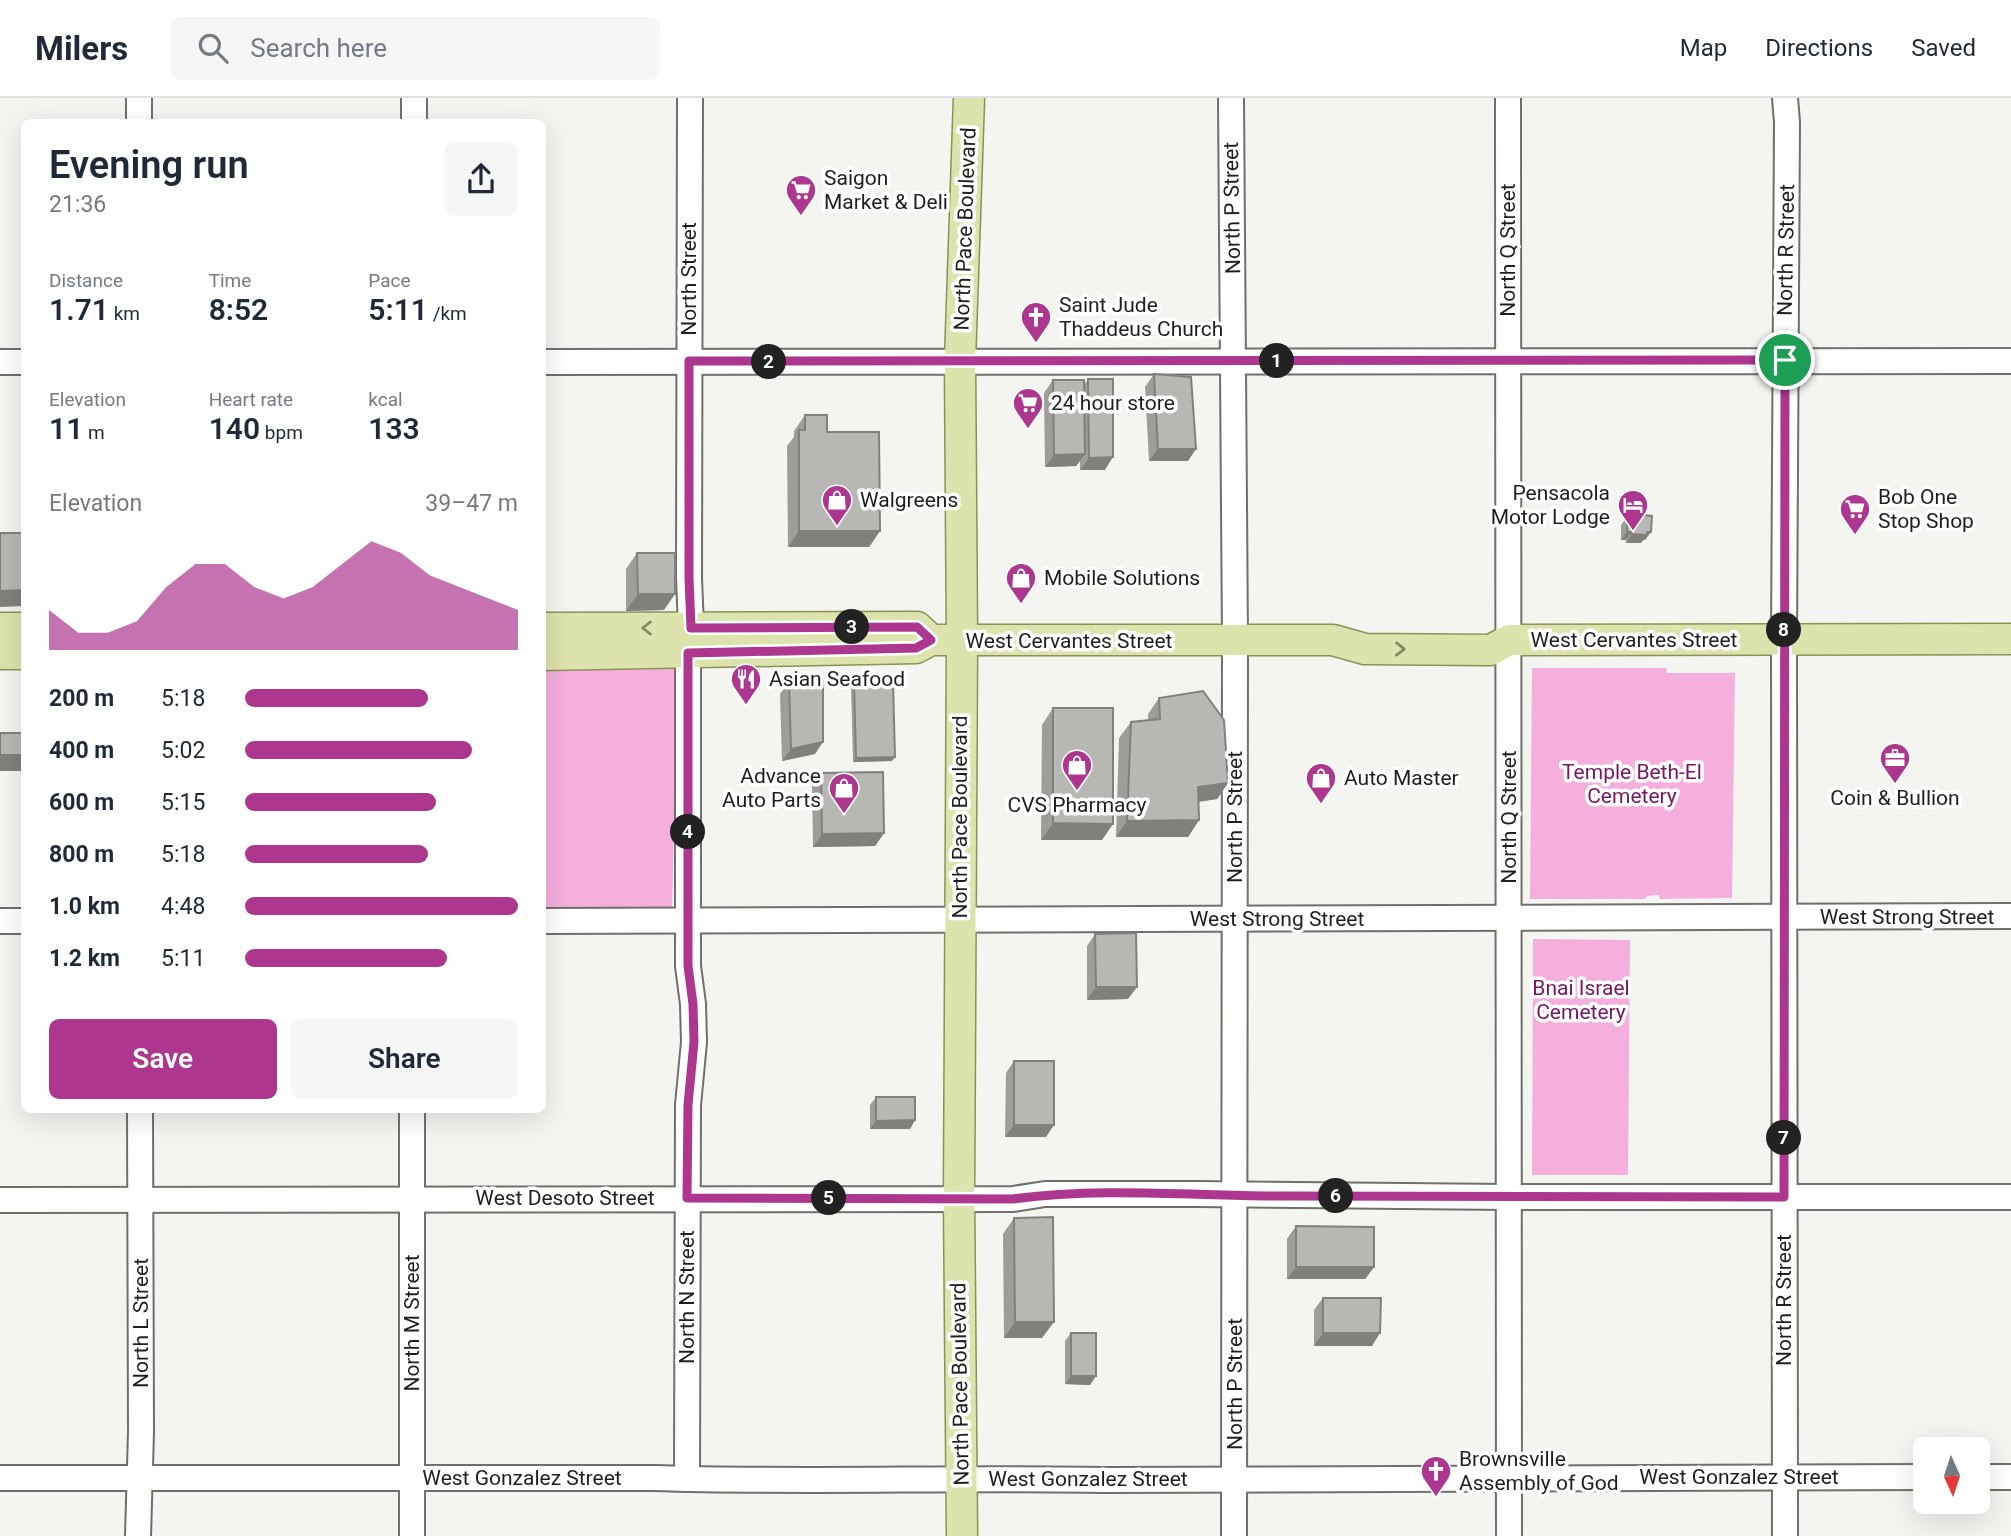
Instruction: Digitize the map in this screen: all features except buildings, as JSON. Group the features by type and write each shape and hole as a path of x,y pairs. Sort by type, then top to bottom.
{"main road":[{"name":"North Pace Boulevard","path":"962,1536 959,1198 962,641 960,361 970,98"},
{"path":"0,628 21,628"},
{"name":"West Cervantes Street","path":"546,628 690,640 916,648 931,640 1333,640 1365,649 1491,650 1509,640 2011,639"},
{"name":"West Cervantes Street","path":"546,655 690,640"},
{"path":"0,654 21,654"}],"street":[{"path":"139,98 139,119"},
{"path":"414,98 414,119"},
{"name":"North Street","path":"690,98 690,640"},
{"name":"North P Street","path":"1231,98 1235,641 1234,1536"},
{"name":"North Q Street","path":"1508,98 1509,1536"},
{"name":"North R Street","path":"1785,98 1785,1536"},
{"path":"546,362 2011,361"},
{"path":"0,362 21,362"},
{"name":"North N Street","path":"687,1479 688,1105 694,1042 688,966 690,640"},
{"name":"West Strong Street","path":"546,921 2011,916"},
{"path":"0,920 21,921"},
{"name":"North L Street","path":"138,1536 140,1113"},
{"name":"North M Street","path":"412,1113 412,1536"},
{"name":"West Desoto Street","path":"0,1200 1013,1199 1045,1194 1509,1198 2011,1197"},
{"path":"1990,1477 2011,1476"},
{"name":"West Gonzalez Street","path":"0,1478 740,1481 1913,1477"}],"green space":[{"path":"678,661 672,910 546,910 546,663"},
{"name":"Temple Beth-El Cemetery","path":"1532,668 1666,668 1667,673 1735,673 1732,898 1660,899 1659,895 1647,896 1645,899 1530,899"},
{"name":"Bnai Israel Cemetery","path":"1533,939 1630,940 1628,1175 1532,1175"}],"place":[{"name":"Saigon Market & Deli","path":"801,217"},
{"name":"Saint Jude Thaddeus Church","path":"1036,344"},
{"name":"24 hour store","path":"1028,430"},
{"name":"Walgreens","path":"837,527"},
{"name":"Pensacola Motor Lodge","path":"1633,532"},
{"name":"Bob One Stop Shop","path":"1855,536"},
{"name":"Mobile Solutions","path":"1021,605"},
{"name":"Asian Seafood","path":"746,706"},
{"name":"Coin & Bullion","path":"1895,785"},
{"name":"CVS Pharmacy","path":"1077,792"},
{"name":"Auto Master","path":"1321,805"},
{"name":"Advance Auto Parts","path":"844,815"},
{"name":"Brownsville Assembly of God","path":"1436,1498"}],"route":[{"path":"1785,360 1784,1197 1509,1198 1045,1194 1013,1199 687,1198 688,1105 694,1042 688,966 688,653 916,648 931,640 917,627 691,628 689,361 1785,360"}]}
